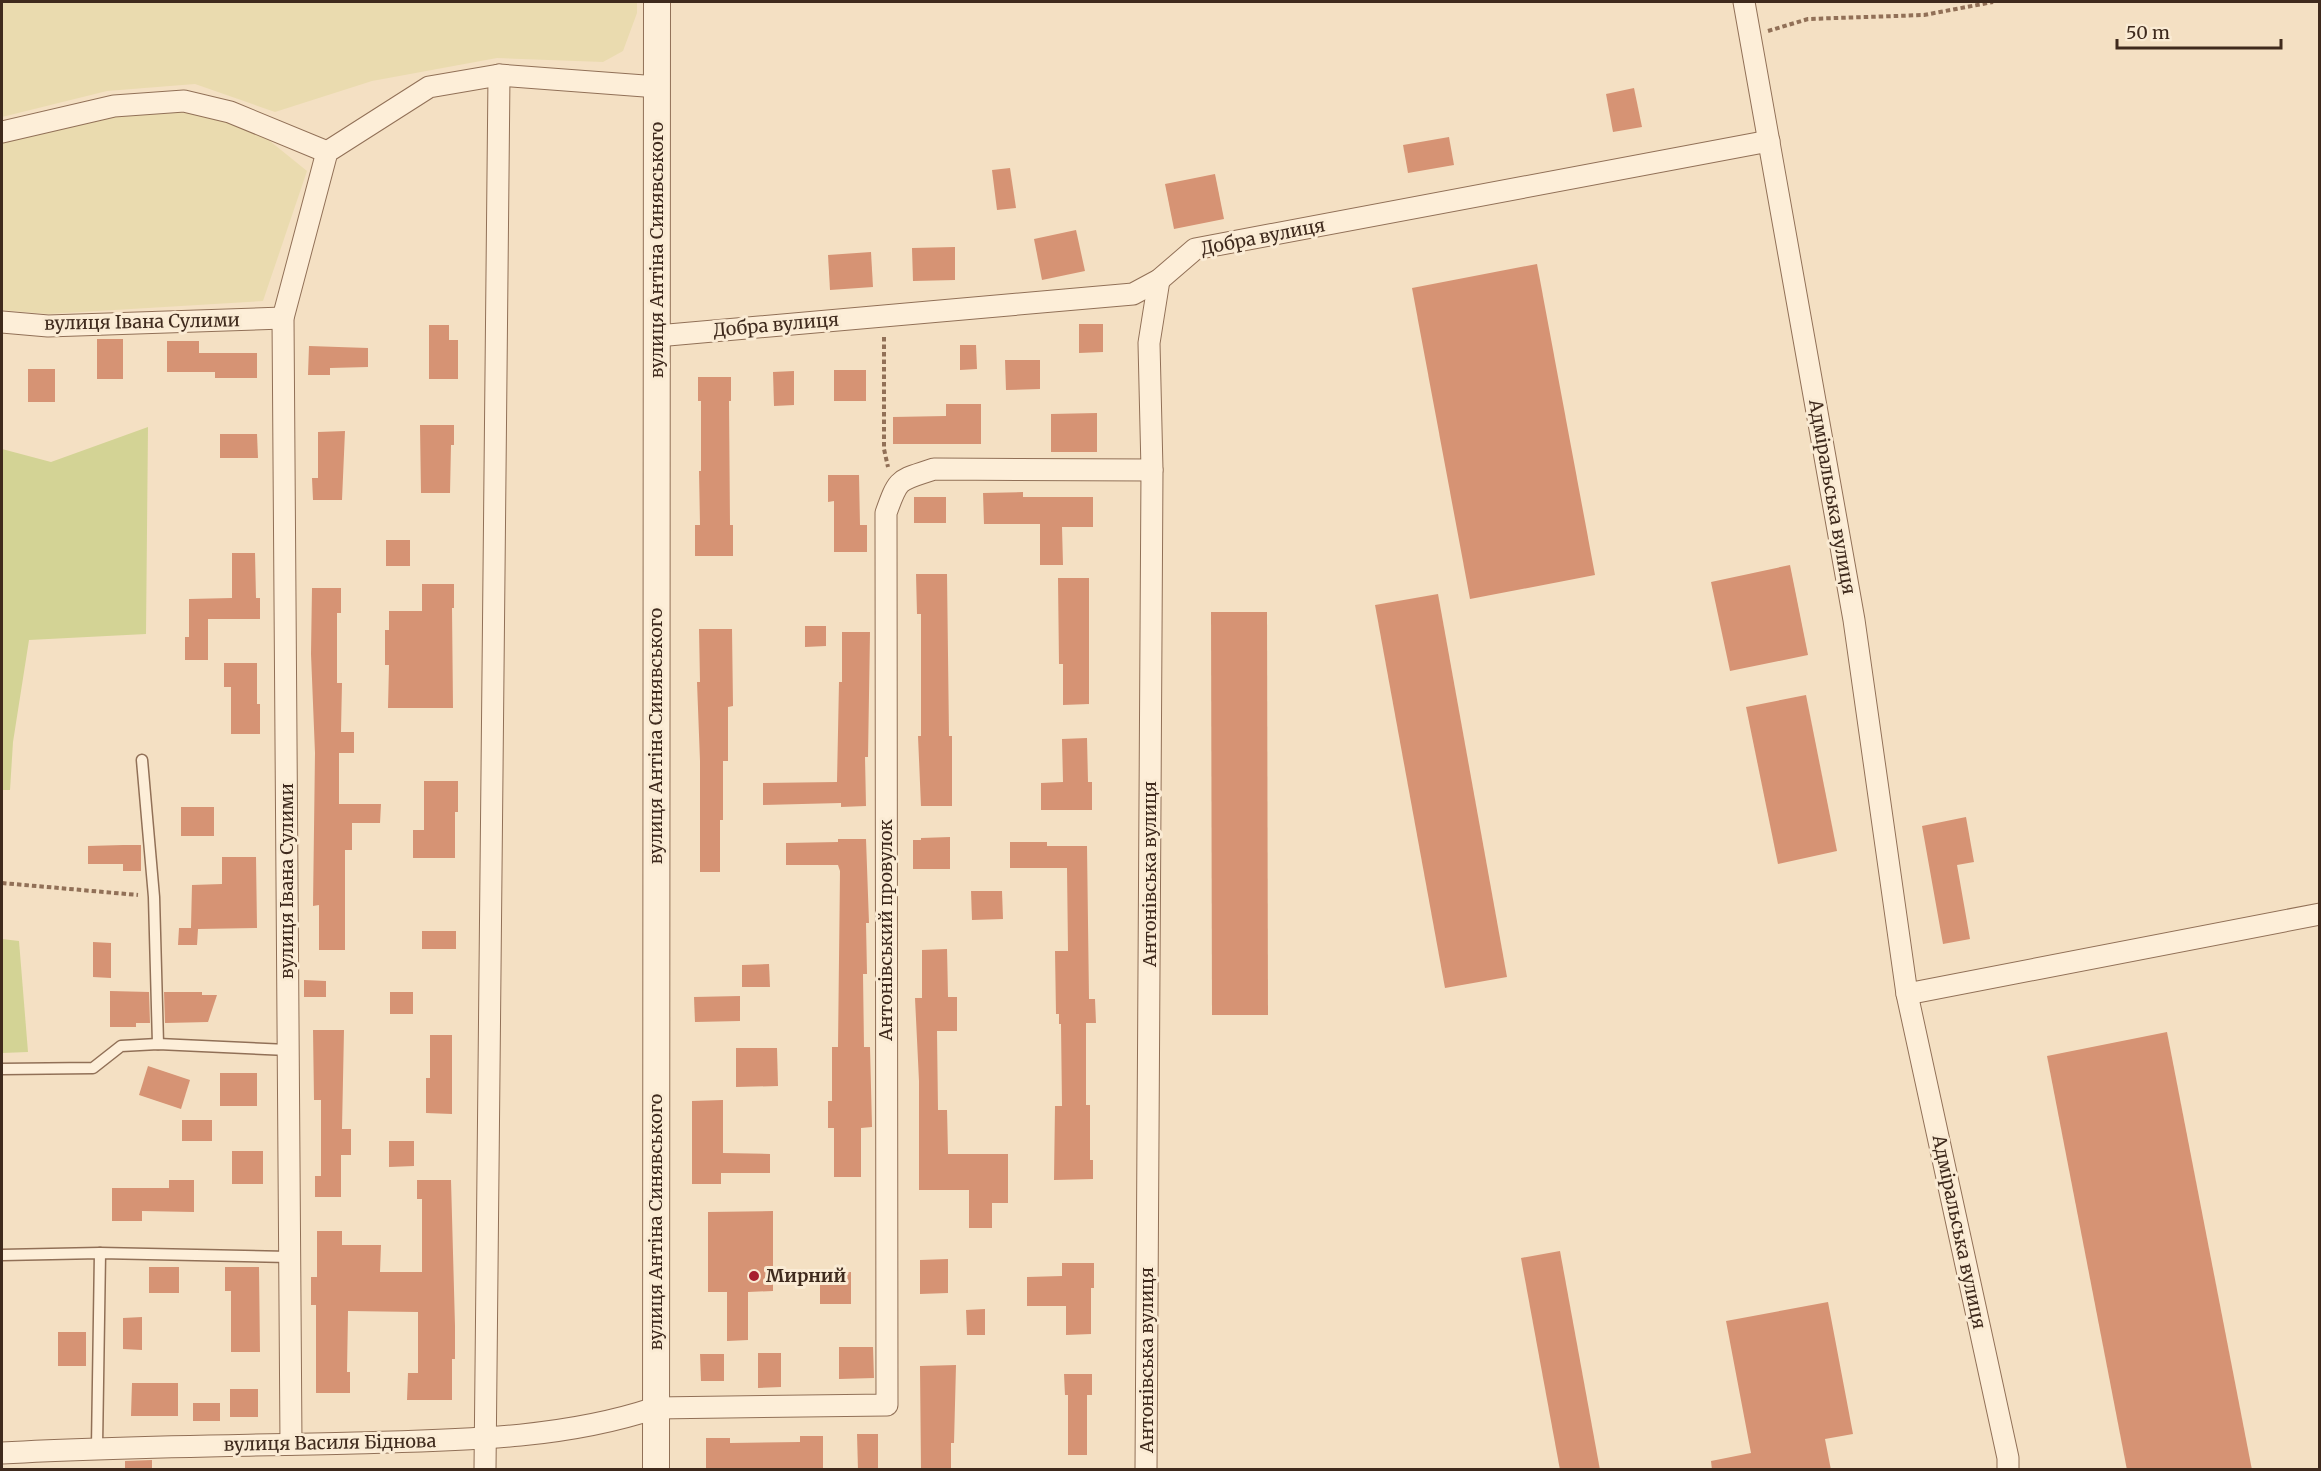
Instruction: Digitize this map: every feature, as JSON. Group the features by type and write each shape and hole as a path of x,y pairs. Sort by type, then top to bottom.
{"street":[{"name":"вулиця Антіна Синявського","path":"656,1470 657,2"},
{"name":"Адміральська вулиця","path":"1744,2 1854,620 1906,994 2008,1458 2008,1470"},
{"path":"2,132 114,106 184,100 230,112 327,152 429,87 499,75 658,87"},
{"path":"485,1470 499,75"},
{"name":"Добра вулиця","path":"657,336 1133,294 1159,280 1195,249 1769,141"},
{"name":"вулиця Івана Сулими","path":"291,1444 283,318 327,152"},
{"name":"Антонівська вулиця","path":"1146,1470 1152,470 1149,343 1159,280"},
{"name":"вулиця Івана Сулими","path":"2,322 48,326 283,318"},
{"path":"893,491 901,480 934,469 1152,470"},
{"name":"Антонівський провулок","path":"655,1408 887,1405 886,513 893,491"},
{"path":"1906,994 2319,914"},
{"name":"вулиця Василя Біднова","path":"2,1453 97,1447 486,1439 619,1421 655,1408"}],"lane":[{"path":"142,759 154,897 158,1044"},
{"path":"2,1069 93,1068 121,1046 158,1044 288,1050"},
{"path":"2,1255 100,1253 289,1257"},
{"path":"97,1447 100,1253"}],"path":[{"path":"1750,36 1808,19 1924,15 1994,2"},
{"path":"884,316 884,449 893,491"},
{"path":"2,883 122,892 154,897"}],"shaded area":[{"path":"2,2 637,2 637,13 623,51 603,62 497,58 372,81 275,112 195,84 107,91 2,117"},
{"path":"199,106 255,129 307,171 263,301 48,314 2,310 2,137 113,111"}],"green space":[{"path":"148,427 146,634 29,640 13,742 10,790 2,790 2,449 51,462"},
{"path":"2,939 19,941 28,1052 2,1053"}],"building":[{"path":"1634,88 1642,127 1613,132 1606,94"},
{"path":"1449,137 1454,165 1408,173 1403,145"},
{"path":"1010,168 1016,208 997,210 992,170"},
{"path":"1215,174 1224,219 1174,229 1165,184"},
{"path":"1076,230 1085,271 1042,280 1034,239"},
{"path":"955,247 955,280 913,281 912,248"},
{"path":"871,252 873,287 830,290 828,255"},
{"path":"1537,264 1595,575 1470,599 1412,288"},
{"path":"1079,324 1103,324 1103,352 1079,353"},
{"path":"429,325 449,325 449,340 458,340 458,379 429,379"},
{"path":"97,339 123,339 123,379 97,379"},
{"path":"167,341 199,341 199,353 257,353 257,378 215,378 215,372 167,372"},
{"path":"960,345 976,345 977,369 960,370"},
{"path":"309,346 368,348 368,367 330,368 330,375 308,375"},
{"path":"1005,360 1040,360 1040,389 1006,390"},
{"path":"28,369 55,369 55,402 28,402"},
{"path":"834,370 866,370 866,401 834,401"},
{"path":"794,371 794,405 774,406 773,372"},
{"path":"698,377 731,377 731,401 729,401 730,525 733,525 733,556 695,556 695,525 700,525 699,471 701,471 701,401 698,401"},
{"path":"946,404 981,404 981,444 893,444 893,417 946,416"},
{"path":"1097,413 1097,452 1051,452 1051,414"},
{"path":"420,425 454,425 454,445 451,445 450,493 421,493"},
{"path":"345,431 342,500 313,500 312,478 318,478 318,432"},
{"path":"220,434 257,434 258,458 220,458"},
{"path":"828,475 859,475 860,525 867,525 867,552 834,552 834,501 828,502"},
{"path":"1023,492 1023,497 1093,497 1093,527 1062,527 1063,565 1040,565 1040,524 984,524 983,493"},
{"path":"914,497 946,497 946,523 914,523"},
{"path":"386,540 410,540 410,566 386,566"},
{"path":"232,553 255,553 256,598 260,598 260,619 208,619 208,660 185,660 185,637 189,637 189,599 232,598"},
{"path":"1790,565 1808,655 1730,671 1711,582"},
{"path":"916,574 947,574 952,806 921,806 918,736 921,736 921,614 917,614"},
{"path":"1058,578 1089,578 1089,704 1063,705 1063,664 1059,664"},
{"path":"422,584 454,584 454,608 452,608 453,708 388,708 389,665 385,665 385,630 389,630 389,611 422,611"},
{"path":"312,588 341,588 341,613 337,613 337,683 342,683 341,732 354,732 354,753 339,753 339,804 381,804 380,823 352,823 352,850 345,850 345,950 319,950 319,905 313,906 315,753 311,654"},
{"path":"1438,594 1507,977 1445,988 1375,605"},
{"path":"1211,612 1267,612 1268,1015 1212,1015"},
{"path":"805,626 826,626 826,646 805,647"},
{"path":"699,629 732,629 733,706 728,707 728,761 723,761 720,872 700,872 697,682 700,682"},
{"path":"842,632 870,632 868,757 865,757 866,806 841,807 841,803 763,805 763,783 837,782"},
{"path":"224,663 257,663 260,734 231,734 231,687 224,687"},
{"path":"1806,695 1837,851 1778,864 1746,707"},
{"path":"1087,738 1088,782 1092,782 1092,810 1041,810 1041,783 1063,782 1062,739"},
{"path":"424,781 458,781 455,858 413,858 413,830 424,830"},
{"path":"181,807 214,807 214,836 181,836"},
{"path":"1966,817 1974,862 1957,865 1970,939 1943,944 1922,826"},
{"path":"950,837 950,869 913,869 913,840"},
{"path":"838,839 866,839 869,923 866,923 867,974 863,974 864,1047 870,1047 872,1127 861,1128 861,1177 834,1177 834,1128 828,1128 828,1101 832,1101 832,1047 838,1047 840,871 838,865 786,865 786,843 838,842"},
{"path":"1010,842 1047,842 1047,846 1087,846 1089,999 1095,999 1096,1023 1086,1023 1086,1105 1090,1105 1090,1160 1093,1160 1093,1179 1054,1180 1055,1106 1062,1106 1061,1024 1059,1024 1059,1014 1056,1014 1055,951 1068,951 1067,868 1010,868"},
{"path":"141,845 141,871 123,871 123,864 88,864 88,846"},
{"path":"222,857 256,857 257,928 198,929 197,945 178,945 179,928 191,928 192,885 222,884"},
{"path":"971,891 1002,891 1003,919 972,920"},
{"path":"422,931 456,931 456,949 422,949"},
{"path":"93,942 111,943 111,978 93,977"},
{"path":"947,949 948,997 957,997 957,1031 937,1031 938,1110 947,1110 948,1154 1008,1154 1008,1203 992,1203 992,1228 969,1228 969,1190 919,1190 919,1081 915,998 922,998 922,950"},
{"path":"769,964 770,987 742,987 742,965"},
{"path":"304,980 326,981 326,997 304,997"},
{"path":"110,991 149,992 150,1023 136,1023 136,1027 110,1027"},
{"path":"164,992 202,992 202,995 217,995 208,1022 165,1023"},
{"path":"390,992 413,992 413,1014 390,1014"},
{"path":"740,996 740,1021 695,1022 694,997"},
{"path":"313,1030 344,1030 342,1129 351,1129 351,1155 341,1155 341,1197 315,1197 315,1176 321,1176 321,1100 314,1100"},
{"path":"2167,1032 2252,1470 2127,1470 2047,1056"},
{"path":"430,1035 452,1035 452,1114 426,1113 426,1078 430,1078"},
{"path":"736,1048 777,1048 778,1086 736,1087"},
{"path":"148,1066 190,1080 181,1109 139,1095"},
{"path":"220,1073 257,1073 257,1106 220,1106"},
{"path":"723,1100 723,1153 770,1154 770,1173 721,1173 721,1184 692,1184 692,1101"},
{"path":"182,1120 212,1120 212,1141 182,1141"},
{"path":"389,1141 414,1141 414,1166 389,1167"},
{"path":"232,1151 263,1151 263,1184 232,1184"},
{"path":"169,1180 194,1180 194,1212 142,1211 142,1221 112,1221 112,1188 169,1188"},
{"path":"417,1180 451,1180 455,1326 452,1400 407,1400 408,1373 418,1373 418,1312 348,1311 347,1372 350,1372 350,1393 316,1393 316,1305 311,1305 311,1277 317,1277 317,1231 342,1231 342,1245 381,1245 380,1272 422,1272 422,1199 417,1199"},
{"path":"773,1211 773,1291 748,1292 748,1340 727,1341 727,1292 708,1292 708,1212"},
{"path":"1560,1251 1600,1470 1560,1470 1521,1258"},
{"path":"948,1259 948,1293 920,1294 920,1260"},
{"path":"1062,1263 1094,1263 1094,1288 1091,1288 1091,1334 1066,1335 1066,1306 1027,1306 1027,1277 1062,1276"},
{"path":"149,1267 179,1267 179,1293 149,1293"},
{"path":"225,1267 259,1267 260,1352 231,1352 231,1291 225,1291"},
{"path":"851,1272 851,1304 820,1304 820,1273"},
{"path":"1828,1302 1853,1434 1825,1439 1831,1470 1712,1470 1711,1461 1751,1453 1726,1321"},
{"path":"985,1309 985,1335 967,1335 966,1310"},
{"path":"142,1317 142,1350 123,1349 123,1318"},
{"path":"58,1332 86,1332 86,1366 58,1366"},
{"path":"839,1347 873,1347 874,1378 839,1379"},
{"path":"758,1353 781,1353 781,1387 758,1388"},
{"path":"700,1354 724,1354 724,1381 701,1381"},
{"path":"956,1365 951,1470 921,1470 920,1366"},
{"path":"1064,1374 1092,1374 1092,1395 1087,1395 1087,1455 1068,1455 1068,1395 1065,1395"},
{"path":"132,1383 178,1383 178,1416 131,1416"},
{"path":"230,1389 258,1389 258,1417 230,1417"},
{"path":"193,1403 220,1403 220,1421 193,1421"},
{"path":"857,1434 878,1434 878,1470 858,1470"},
{"path":"800,1436 823,1436 823,1469 706,1470 706,1438 730,1438 730,1443 800,1442"},
{"path":"152,1460 152,1470 125,1470 125,1461"}],"place":[{"name":"Мирний","path":"754,1276"}]}
